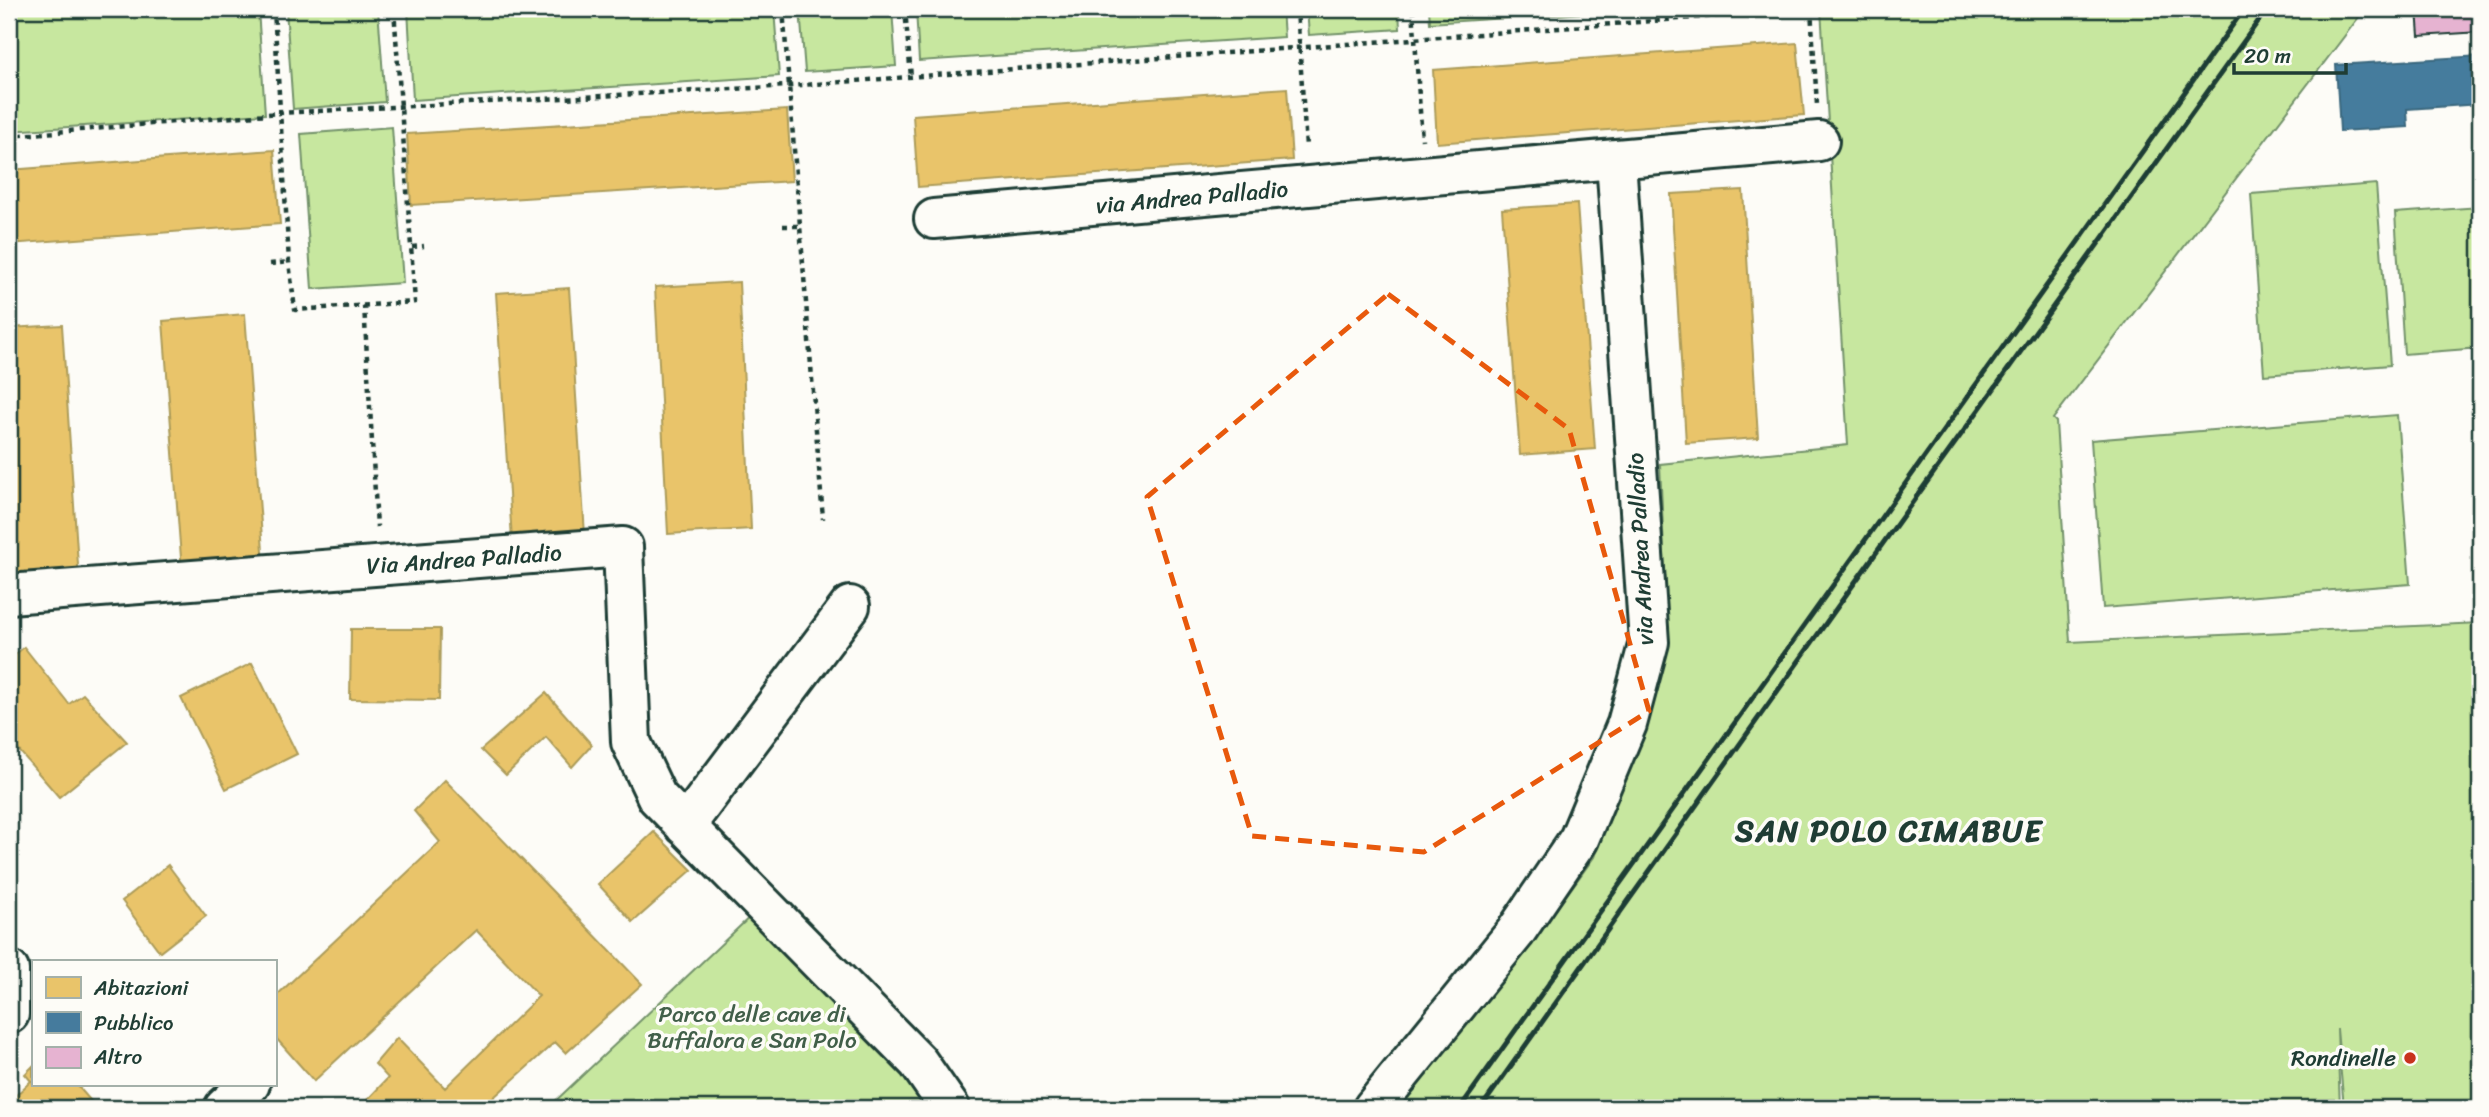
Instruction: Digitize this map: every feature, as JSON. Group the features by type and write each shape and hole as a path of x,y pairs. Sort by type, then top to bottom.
{"street":[{"name":"via Andrea Palladio","path":"934,219 1819,141"},
{"name":"via Andrea Palladio","path":"1373,1108 1515,933 1578,839 1627,724 1649,642 1616,160"},
{"name":"Via Andrea Palladio","path":"9,594 623,547 631,742 657,797 918,1062 950,1108"},
{"path":"685,826 850,606"},
{"path":"9,970 9,1014"},
{"path":"224,1108 248,1086"}],"path":[{"path":"274,9 289,262 295,310 415,302 394,9"},
{"path":"783,9 823,519"},
{"path":"905,9 911,77"},
{"path":"1297,9 1309,187"},
{"path":"1413,9 1424,176"},
{"path":"9,136 280,113 789,86 1811,9 1819,141"},
{"path":"783,226 800,226"},
{"path":"412,247 424,246"},
{"path":"270,264 289,262"},
{"path":"364,305 379,566"}],"highlighted area":[{"path":"1388,294 1569,429 1649,711 1424,852 1252,836 1147,497"}],"green space":[{"path":"9,9 258,9 265,114 9,131"},
{"path":"286,9 378,9 385,102 293,109"},
{"path":"408,9 774,9 779,76 413,100"},
{"path":"800,9 892,9 896,66 805,72"},
{"path":"916,9 1282,9 1284,37 919,61"},
{"path":"1307,9 1399,9 1400,29 1309,35"},
{"path":"1429,9 1649,9 1430,23"},
{"path":"1821,9 2365,9 2053,419 2056,422 2070,642 2480,623 2480,1108 2344,1108 2337,1029 2340,1108 1399,1108 1539,933 1594,857 1650,708 1668,641 1660,464 1848,445"},
{"path":"392,127 403,283 312,289 301,134"},
{"path":"2376,184 2390,365 2264,375 2251,194"},
{"path":"2480,207 2480,348 2404,354 2395,213"},
{"path":"2397,415 2410,584 2103,608 2091,440"},
{"name":"Parco delle cave di Buffalora e San Polo","path":"754,913 942,1108 548,1108"}],"building: Abitazioni":[{"path":"1797,43 1804,115 1437,143 1433,70"},
{"path":"1287,88 1292,160 918,187 913,115"},
{"path":"787,110 792,181 411,205 407,134"},
{"path":"274,150 280,224 9,244 9,170"},
{"path":"1743,190 1758,438 1686,443 1671,194"},
{"path":"1577,204 1595,449 1520,455 1502,209"},
{"path":"739,282 751,529 668,534 655,287"},
{"path":"569,288 585,535 512,540 496,293"},
{"path":"245,314 264,564 182,571 163,321"},
{"path":"62,325 79,580 9,585 9,328"},
{"path":"351,629 440,629 439,700 350,699"},
{"path":"24,647 69,704 83,694 127,742 59,797 9,739 9,660"},
{"path":"252,663 297,754 226,789 181,698"},
{"path":"546,693 592,745 572,767 546,737 506,775 481,750"},
{"path":"445,780 642,984 566,1053 555,1042 482,1108 430,1108 427,1105 423,1108 374,1108 367,1100 388,1078 375,1064 397,1038 445,1088 539,996 476,930 314,1081 276,1038 276,996 440,842 414,811"},
{"path":"654,832 692,870 633,922 598,884"},
{"path":"168,865 206,916 160,952 122,901"},
{"path":"32,1067 32,1086 78,1086 97,1108 9,1108 9,1102 31,1081 25,1074"}],"building: Pubblico":[{"path":"2480,56 2480,104 2407,109 2408,127 2340,131 2336,65"}],"building: Altro":[{"path":"2417,9 2480,9 2480,32 2419,36"}],"railway":[{"path":"1460,1108 2244,9"},
{"path":"1481,1108 2267,9"}],"place":[{"name":"Rondinelle","path":"2410,1058"}],"district":[{"name":"SAN POLO CIMABUE","path":"1889,831"}]}
